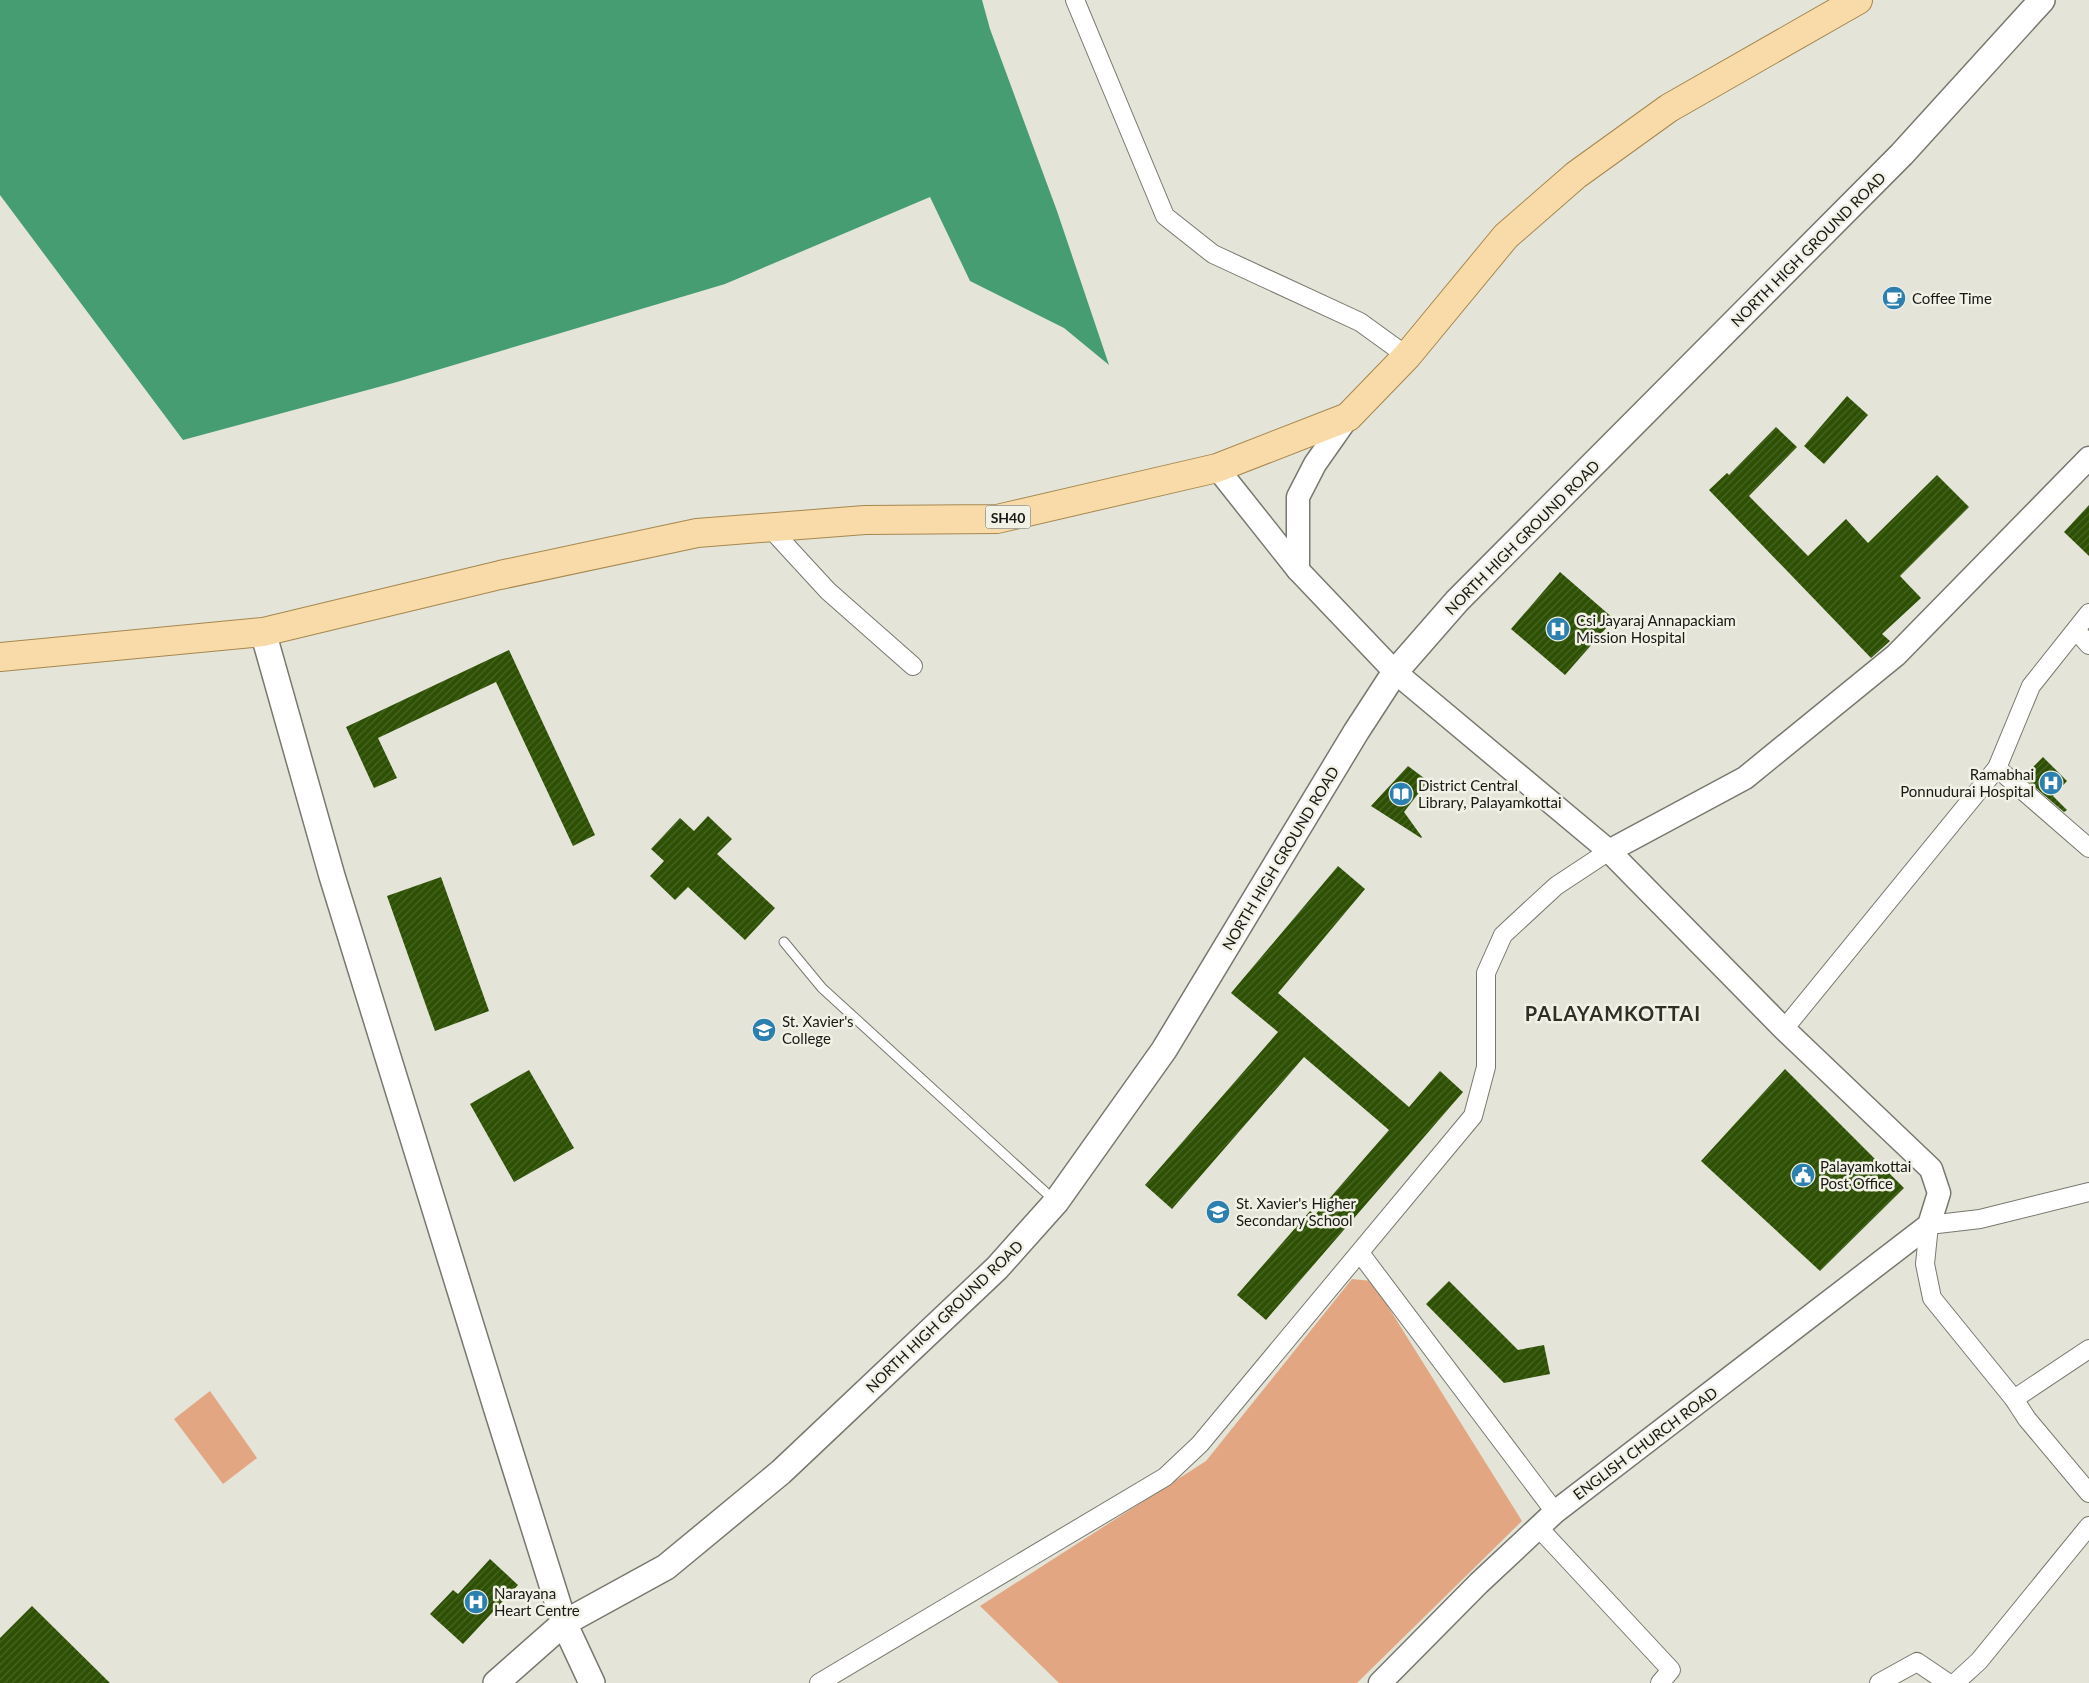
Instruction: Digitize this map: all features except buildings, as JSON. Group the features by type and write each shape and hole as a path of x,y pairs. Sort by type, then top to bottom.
{"main road":[{"name":"SH40","path":"0,657 263,632 500,575 697,533 865,520 998,520 1217,468 1348,417 1407,356 1506,236 1576,175 1669,108 1858,0"},
{"name":"NORTH HIGH GROUND ROAD","path":"496,1683 564,1623 666,1567 781,1472 997,1268 1056,1202 1164,1050 1356,732 1395,672 1457,601 1902,154 2042,0"},
{"path":"263,632 332,876 564,1623 592,1683"}],"street":[{"path":"1075,0 1164,216 1212,254 1360,322 1407,356"},
{"path":"1298,570 1298,497 1315,464 1348,417"},
{"path":"819,1683 1164,1477 1200,1444 1473,1116 1486,1067 1486,973 1503,935 1556,886 1609,850 1745,778 1889,661 2089,458"},
{"path":"1217,468 1298,570 1395,672 1609,850 1784,1029 1932,1169 1939,1193 1929,1225 1925,1264 1932,1298 2014,1400 2026,1419 2089,1493"},
{"path":"770,528 828,591 913,666"},
{"path":"1784,1029 1997,768 2031,686 2089,613"},
{"path":"2076,630 2089,645"},
{"path":"1997,768 2089,848"},
{"path":"1929,1225 1980,1219 2089,1192"},
{"name":"ENGLISH CHURCH ROAD","path":"1384,1682 1479,1583 1546,1520 1929,1225"},
{"path":"1360,1253 1546,1520 1671,1670 1660,1683"},
{"path":"2014,1400 2089,1348"},
{"path":"1955,1683 1979,1661 2089,1526"},
{"path":"1879,1683 1917,1662 1948,1683"}],"lane":[{"path":"784,942 822,988 1056,1202"}],"shaded area":[{"path":"0,0 982,0 990,29 1057,211 1109,365 1064,328 970,281 930,197 725,284 397,382 183,440 0,195"},
{"path":"1352,1279 1372,1281 1522,1521 1357,1683 1059,1683 980,1606 1206,1461"},
{"path":"210,1391 257,1458 223,1484 174,1419"}],"place":[{"name":"Coffee Time","path":"1894,298"},
{"name":"Csi Jayaraj Annapackiam Mission Hospital","path":"1558,629"},
{"name":"Ramabhai Ponnudurai Hospital","path":"2051,783"},
{"name":"District Central Library, Palayamkottai","path":"1401,794"},
{"name":"St. Xavier's College","path":"764,1030"},
{"name":"Palayamkottai Post Office","path":"1803,1175"},
{"name":"St. Xavier's Higher Secondary School","path":"1218,1212"},
{"name":"Narayana Heart Centre","path":"476,1602"}],"district":[{"name":"PALAYAMKOTTAI","path":"1613,1013"}]}
